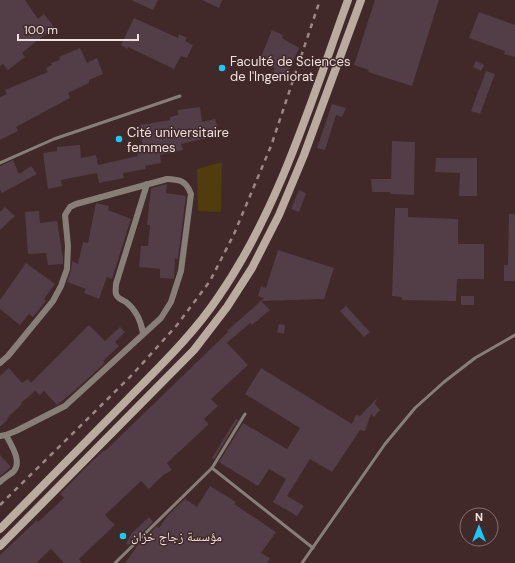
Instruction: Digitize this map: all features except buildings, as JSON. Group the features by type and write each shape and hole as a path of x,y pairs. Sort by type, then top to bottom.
{"main road":[{"path":"0,529 184,341 219,297 239,266 267,211 293,150 348,0"},
{"path":"0,546 194,350 231,300 252,268 279,215 304,155 361,0"}],"street":[{"path":"0,363 8,356 52,301 61,286 67,269 68,246 65,215 70,208 76,204 166,179 180,180 188,186 191,194 182,271 178,286 171,302 161,318 65,406 3,436 15,453 17,464 14,471 0,482"},
{"path":"143,333 137,315 127,303 117,296 115,292 116,284 147,184"}],"lane":[{"path":"0,163 54,139 180,96"},
{"path":"302,563 385,444 415,408 444,382 475,358 515,335"},
{"path":"115,563 212,468 245,414"},
{"path":"212,468 313,548"}],"shaded area":[{"path":"222,162 221,212 198,211 197,169"}],"railway":[{"path":"0,505 132,375 177,325 210,281 234,234 271,146 320,0"}],"place":[{"name":"Faculté de Sciences de l'Ingeniorat","path":"222,68"},
{"name":"Cité universitaire femmes","path":"119,139"},
{"name":"مؤسسة زجاج خزان","path":"123,536"}]}
